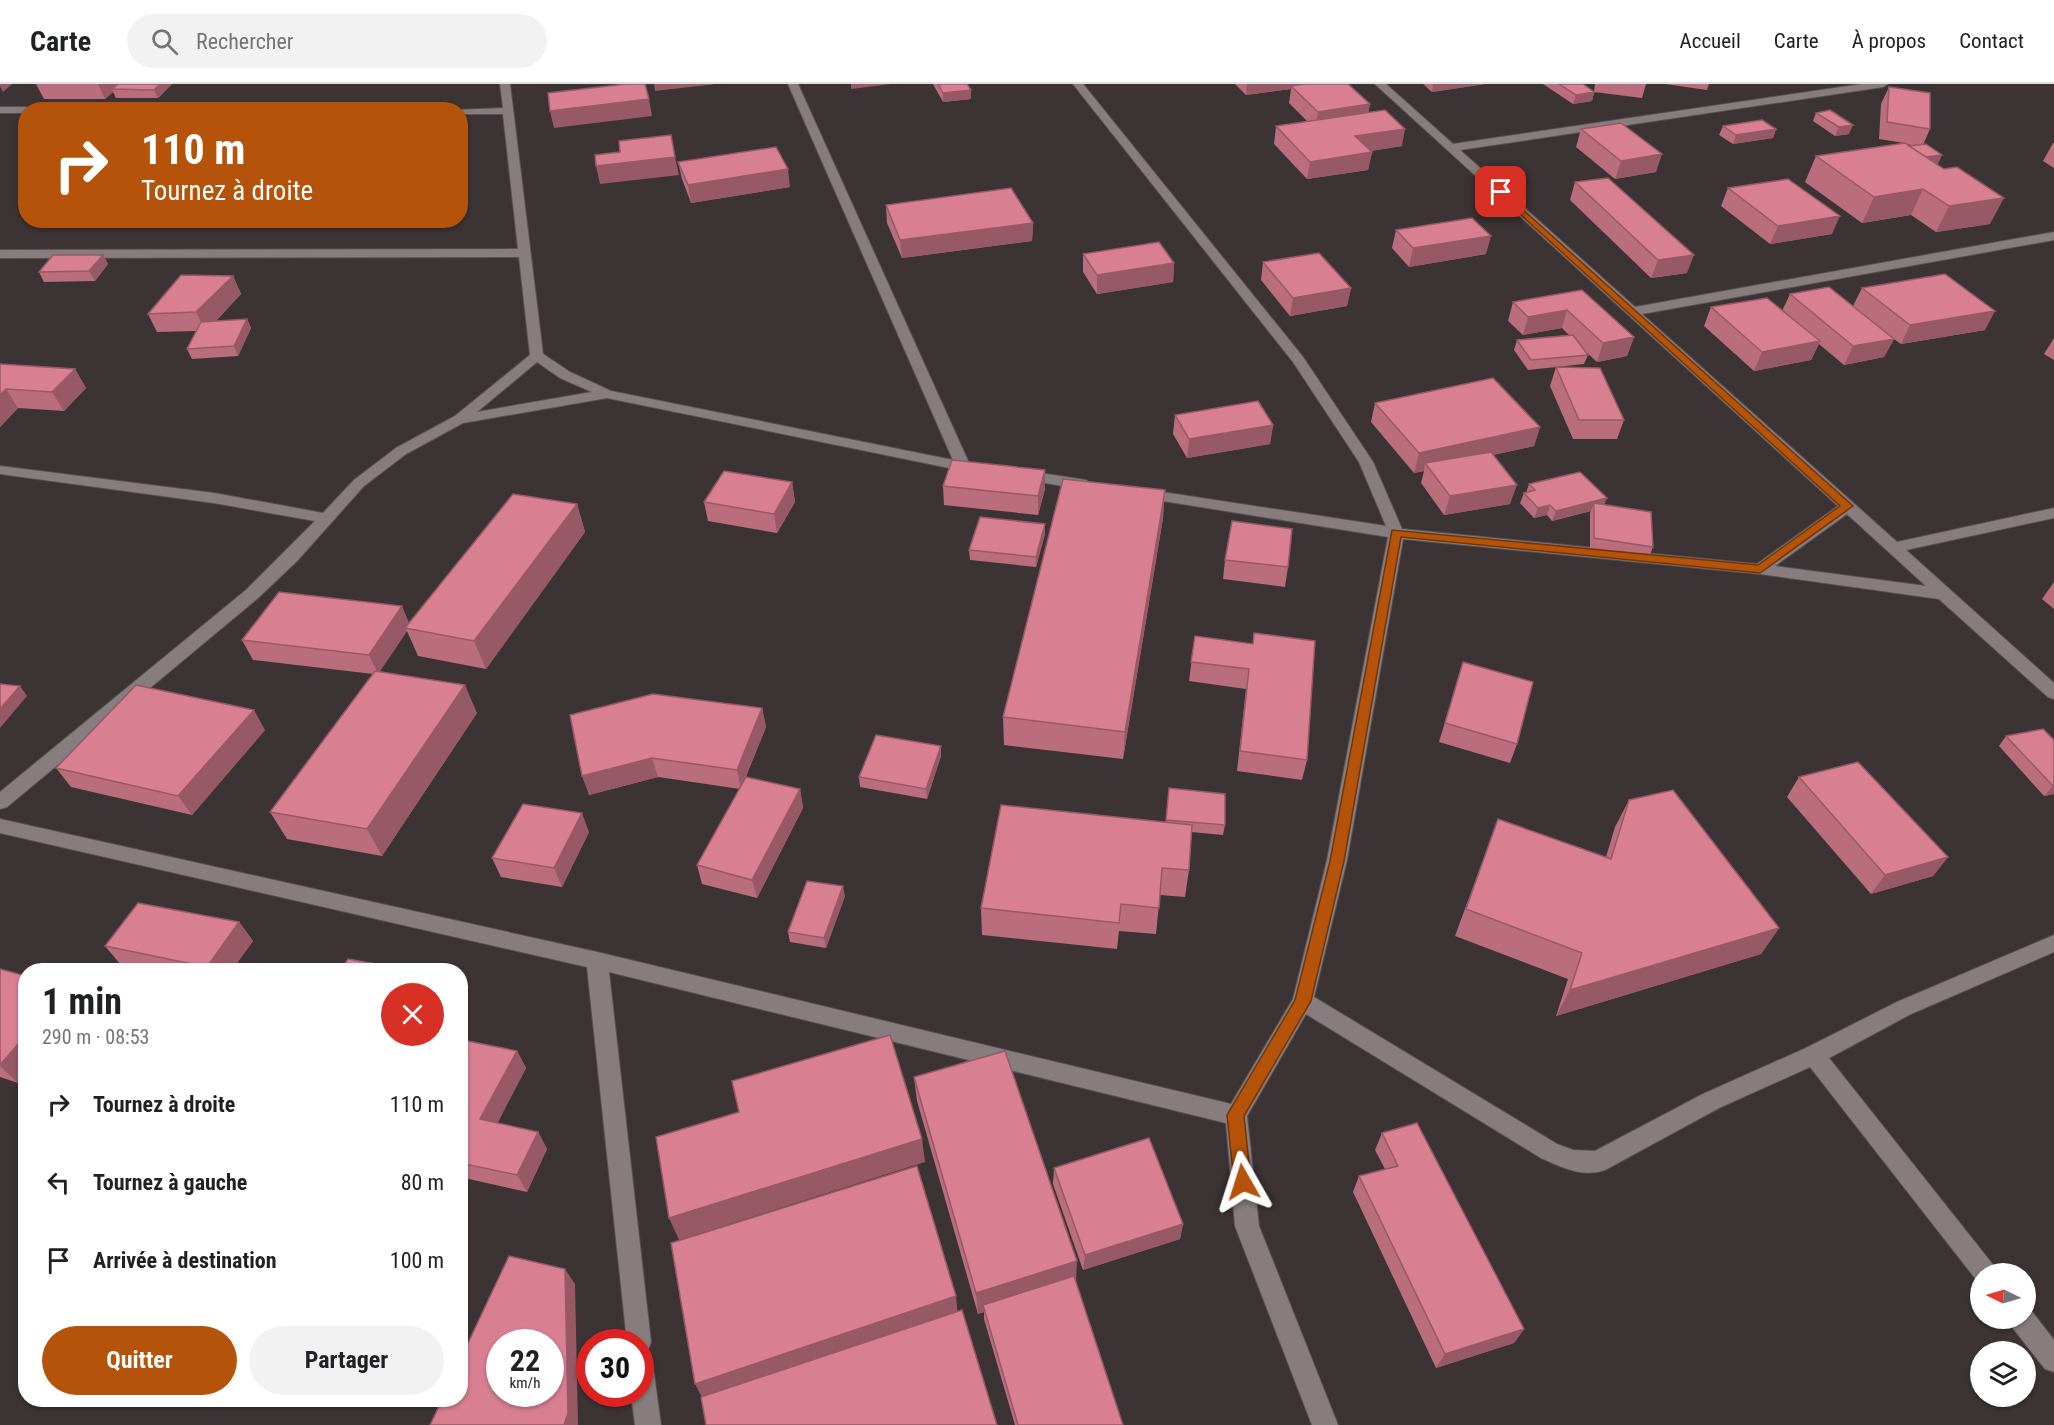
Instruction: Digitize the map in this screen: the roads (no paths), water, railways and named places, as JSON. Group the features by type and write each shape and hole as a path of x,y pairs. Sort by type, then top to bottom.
{"street":[{"path":"505,84 537,356 565,375 607,394 987,470"},
{"path":"794,84 964,467"},
{"path":"1078,84 1298,360 1366,462 1396,533 1337,861 1303,1001 1236,1115 1247,1226 1325,1425"},
{"path":"1380,84 2054,693"},
{"path":"1452,148 1883,84"},
{"path":"0,110 18,110"},
{"path":"468,111 508,111"},
{"path":"1631,312 2054,236"},
{"path":"0,254 525,253"},
{"path":"0,802 252,594 291,557 359,483 401,451 460,419 537,356"},
{"path":"460,419 607,394"},
{"path":"0,470 214,498 325,518"},
{"path":"1011,474 1104,488"},
{"path":"1128,492 1396,533 1760,569 1945,594"},
{"path":"1760,569 1848,506"},
{"path":"1894,548 2054,513"},
{"path":"0,826 597,962 1236,1115"},
{"path":"1303,1001 1549,1151 1572,1161 1597,1162 1711,1101 1814,1055 1904,1008 2054,943"},
{"path":"597,962 638,1329"},
{"path":"1814,1055 1977,1263"},
{"path":"2030,1329 2054,1360"},
{"path":"646,1407 648,1425"}]}
